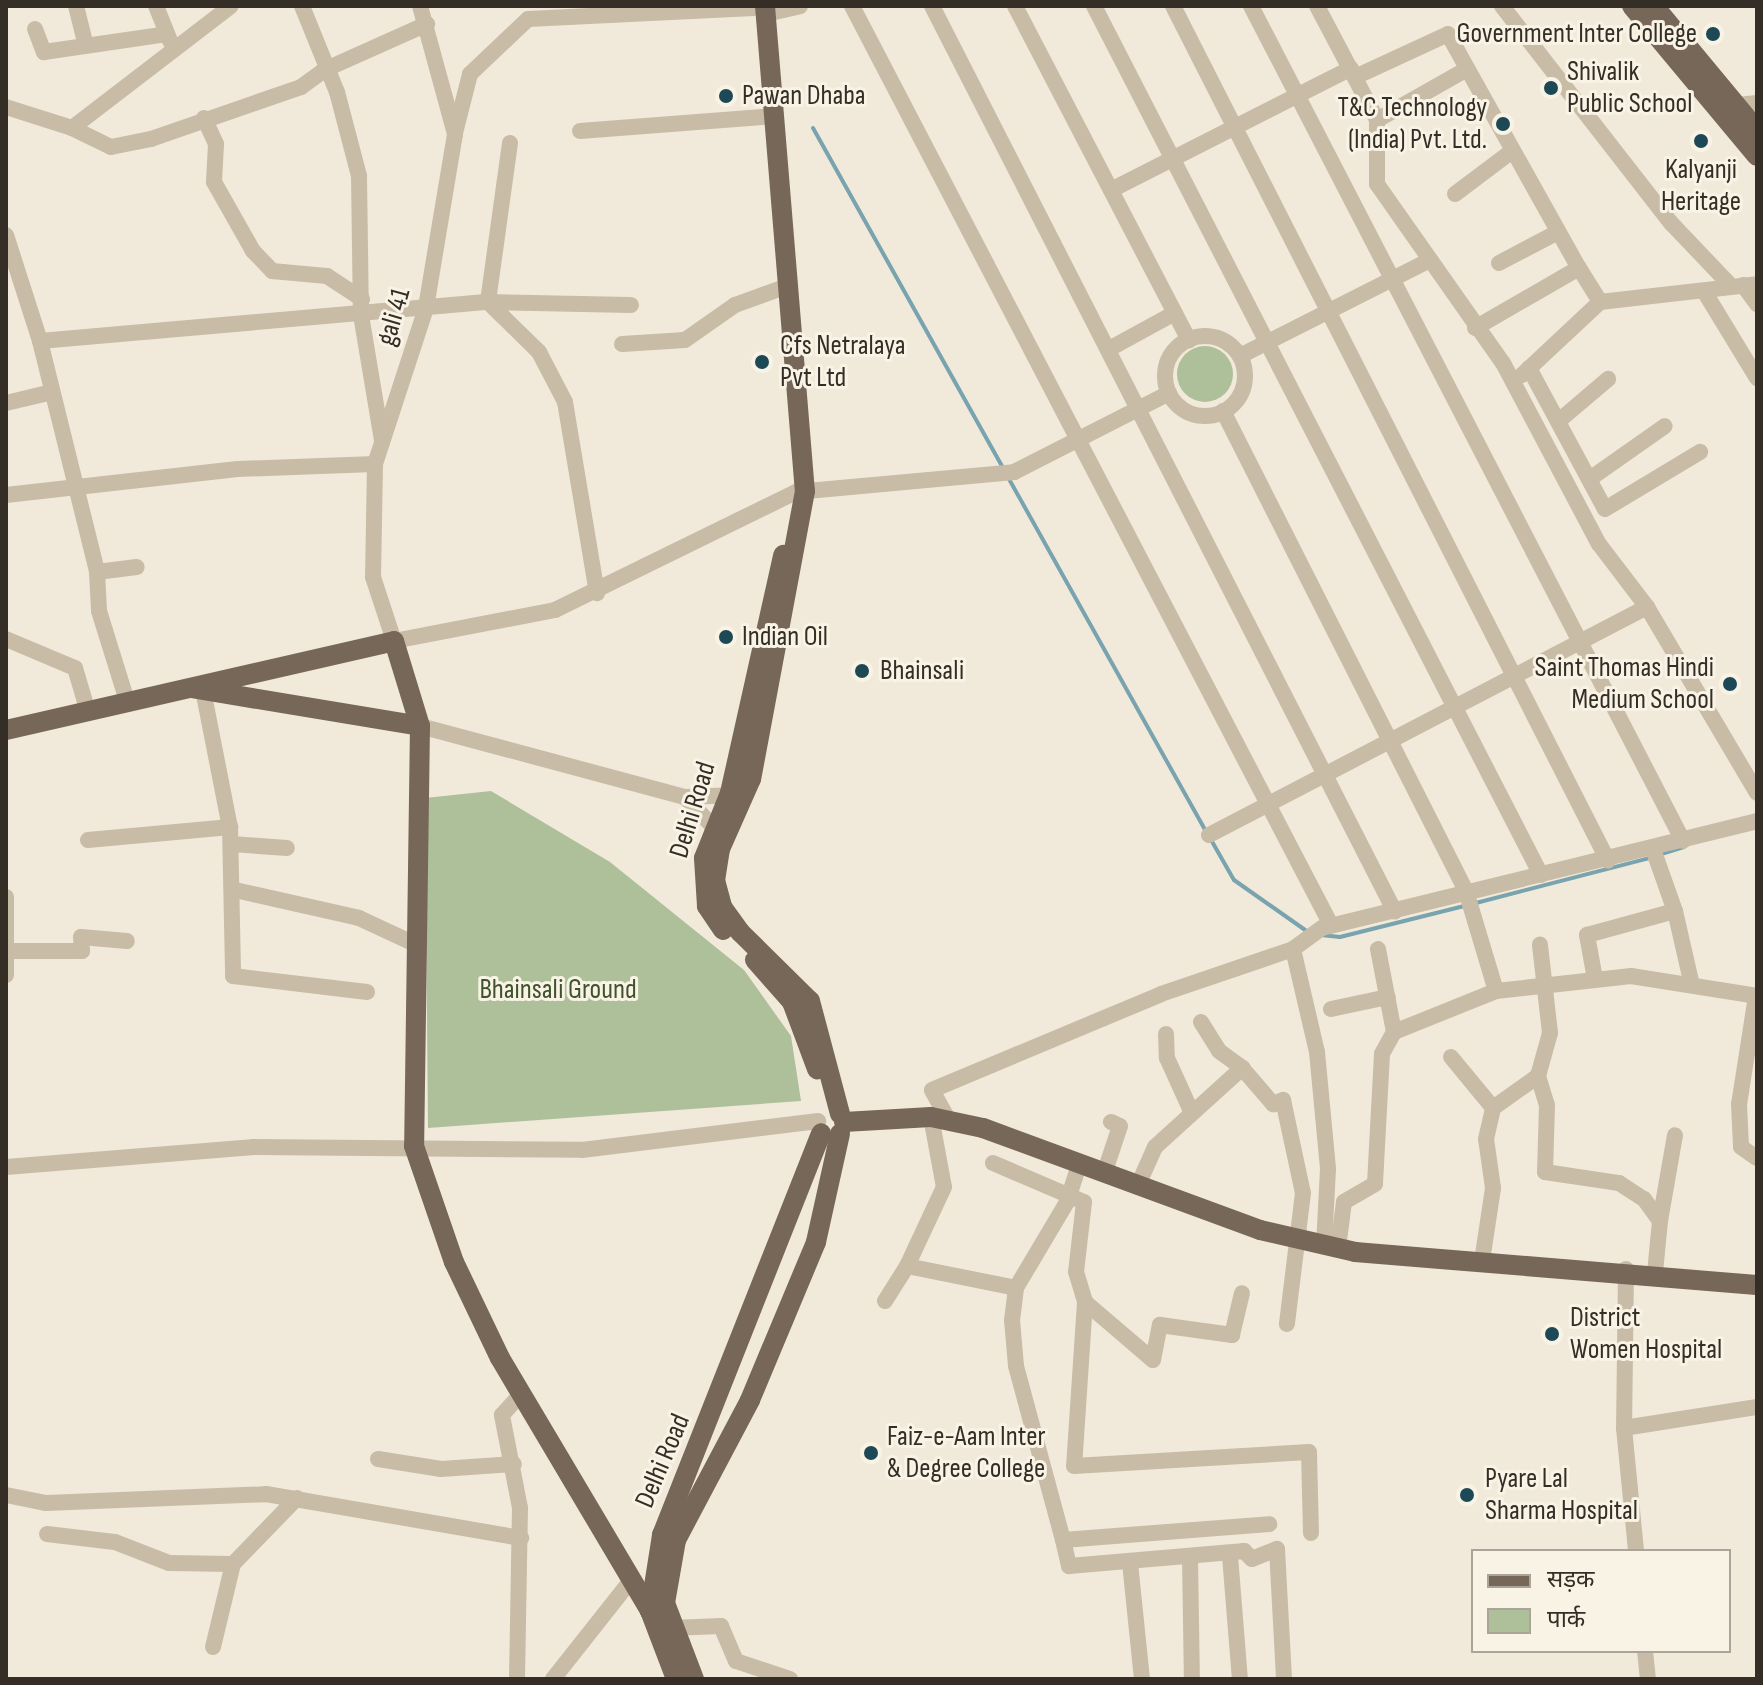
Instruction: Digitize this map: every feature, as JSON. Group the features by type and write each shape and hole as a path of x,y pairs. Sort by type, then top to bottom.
{"main road":[{"path":"1632,6 1727,106 1757,130"},
{"path":"1654,6 1727,106 1757,156"},
{"path":"760,9 762,117 800,492"},
{"path":"760,9 800,492"},
{"name":"Delhi Road","path":"676,1679 658,1607 662,1535 832,1122 810,1001 722,907 715,880 718,834 736,795 800,492"},
{"path":"6,730 128,704 181,686 394,641 420,726 414,1146 454,1262 521,1394 632,1579 658,1607 671,1628 694,1679"},
{"path":"181,686 420,726"},
{"path":"658,1607 676,1540 750,1400 816,1242 832,1122 940,1119 1080,1162 1299,1239 1331,1247 1482,1261 1626,1269 1757,1285"}],"street":[{"path":"76,6 86,46"},
{"path":"156,6 170,42"},
{"path":"72,128 170,42 231,6"},
{"path":"302,6 359,176 361,307 383,446"},
{"name":"gali 41","path":"394,641 373,577 375,464 426,308 455,134 420,6"},
{"path":"455,134 470,74 533,12 800,6"},
{"path":"852,6 1081,438 1267,801 1326,926"},
{"path":"932,6 1395,912"},
{"path":"1015,6 1189,340"},
{"path":"1094,6 1541,875"},
{"path":"1173,6 1328,312 1518,673 1608,861"},
{"path":"1251,6 1683,841"},
{"path":"1317,6 1377,120 1377,184 1513,383 1599,544 1647,607 1757,793"},
{"path":"1502,6 1672,224 1744,285 1757,304"},
{"path":"6,107 72,128 111,147 301,87 324,70 427,24"},
{"path":"35,29 44,52 86,46 170,42"},
{"path":"1111,190 1173,162 1298,97 1448,34 1511,152 1600,302"},
{"path":"1377,120 1467,69"},
{"path":"1727,106 1757,103"},
{"path":"580,131 762,117"},
{"path":"204,118 216,144 214,182 253,251 272,271 327,276 361,307"},
{"path":"488,302 510,143"},
{"path":"1455,194 1511,152"},
{"path":"1499,263 1558,232"},
{"path":"6,235 40,341 97,572 99,611 128,704"},
{"path":"1240,356 1430,260"},
{"path":"1475,328 1579,268"},
{"path":"1513,383 1600,302 1744,285"},
{"path":"622,344 685,340 735,305 779,289"},
{"path":"1704,291 1757,378"},
{"path":"488,302 539,352 565,402 597,593"},
{"path":"40,341 361,307 426,308 488,302 631,305"},
{"path":"1109,349 1175,313"},
{"path":"1218,338 1240,356 1243,388 1223,411 1192,414 1169,393 1168,362 1189,340 1218,338"},
{"path":"1529,368 1561,419 1605,509 1700,452"},
{"path":"1561,419 1608,379"},
{"path":"6,403 52,392"},
{"path":"394,641 555,610 597,593 800,492 1007,472 1169,393"},
{"path":"1223,411 1466,891 1496,991"},
{"path":"1591,478 1665,426"},
{"path":"6,495 75,491 238,469 375,464"},
{"path":"97,572 137,567"},
{"path":"1209,835 1267,801 1647,607"},
{"path":"6,639 75,668 88,712"},
{"path":"203,690 231,836 235,890 233,976 367,992"},
{"path":"420,726 685,797 736,795"},
{"path":"685,797 718,834"},
{"path":"885,1301 907,1266 944,1187 940,1119 932,1090 1161,994 1299,946 1326,926 1683,841 1755,828"},
{"path":"88,840 231,836 287,848"},
{"path":"1653,849 1675,911 1691,981"},
{"path":"235,890 348,914 417,945"},
{"path":"6,897 6,975"},
{"path":"1595,979 1587,935 1675,911"},
{"path":"7,951 82,951 81,937 127,941"},
{"path":"1540,945 1548,984 1550,1033 1538,1076 1547,1105 1545,1172 1619,1183 1660,1221"},
{"path":"1299,946 1317,1052 1328,1169 1331,1247"},
{"path":"1331,1247 1344,1202 1375,1184 1382,1054 1394,1032 1378,949"},
{"path":"1394,1032 1496,991 1595,979 1691,981 1756,996 1739,1104 1741,1147 1757,1158"},
{"path":"1331,1009 1388,997"},
{"path":"1201,1022 1219,1051 1242,1068 1273,1104 1283,1100 1293,1124 1303,1193 1287,1324"},
{"path":"1166,1034 1167,1058 1192,1113"},
{"path":"1451,1057 1493,1108"},
{"path":"1139,1183 1155,1147 1242,1068"},
{"path":"1482,1261 1493,1188 1486,1139 1493,1108 1538,1076"},
{"path":"1739,1104 1757,1106"},
{"path":"6,1167 254,1147 414,1146 582,1150 832,1122"},
{"path":"1105,1171 1120,1126 1111,1122"},
{"path":"1655,1273 1660,1221 1675,1135"},
{"path":"1080,1162 1069,1194 1016,1288 1016,1366 1069,1566 1230,1556 1244,1551 1252,1559 1277,1549 1284,1679"},
{"path":"993,1163 1084,1202 1076,1272 1085,1302 1074,1466 1309,1452 1311,1533"},
{"path":"907,1266 1016,1288"},
{"path":"1626,1269 1624,1428 1636,1549"},
{"path":"1085,1302 1153,1360 1160,1325 1232,1335 1242,1293"},
{"path":"517,1679 521,1538 514,1464 502,1415 521,1394"},
{"path":"1624,1428 1757,1407"},
{"path":"378,1459 441,1469 514,1464"},
{"path":"6,1495 46,1503 297,1498 521,1538"},
{"path":"213,1647 233,1564 297,1498"},
{"path":"1063,1540 1269,1524"},
{"path":"47,1534 115,1542 169,1563 233,1564"},
{"path":"1230,1556 1240,1679"},
{"path":"1190,1558 1192,1679"},
{"path":"1130,1563 1142,1679"},
{"path":"553,1679 632,1579"},
{"path":"671,1628 721,1626 736,1661 790,1679"},
{"path":"1645,1653 1648,1679"}],"green space":[{"path":"1205,346 1225,354 1233,374 1225,394 1205,402 1185,394 1177,374 1185,354"},
{"name":"Bhainsali Ground","path":"491,791 610,862 744,970 791,1036 801,1101 428,1128 425,798"}],"waterway":[{"path":"813,128 1003,468"},
{"path":"1009,479 1206,831"},
{"path":"1210,838 1234,880 1308,932"},
{"path":"1658,855 1684,847"},
{"path":"1472,904 1650,858"},
{"path":"1321,935 1340,937 1464,906"}],"place":[{"name":"Government Inter College","path":"1713,34"},
{"name":"Shivalik Public School","path":"1551,88"},
{"name":"Pawan Dhaba","path":"726,96"},
{"name":"T&C Technology (India) Pvt. Ltd.","path":"1503,124"},
{"name":"Kalyanji Heritage","path":"1701,141"},
{"name":"Cfs Netralaya Pvt Ltd","path":"762,362"},
{"name":"Indian Oil","path":"726,637"},
{"name":"Bhainsali","path":"862,671"},
{"name":"Saint Thomas Hindi Medium School","path":"1730,684"},
{"name":"District Women Hospital","path":"1552,1334"},
{"name":"Faiz-e-Aam Inter & Degree College","path":"871,1453"},
{"name":"Pyare Lal Sharma Hospital","path":"1467,1495"}]}
